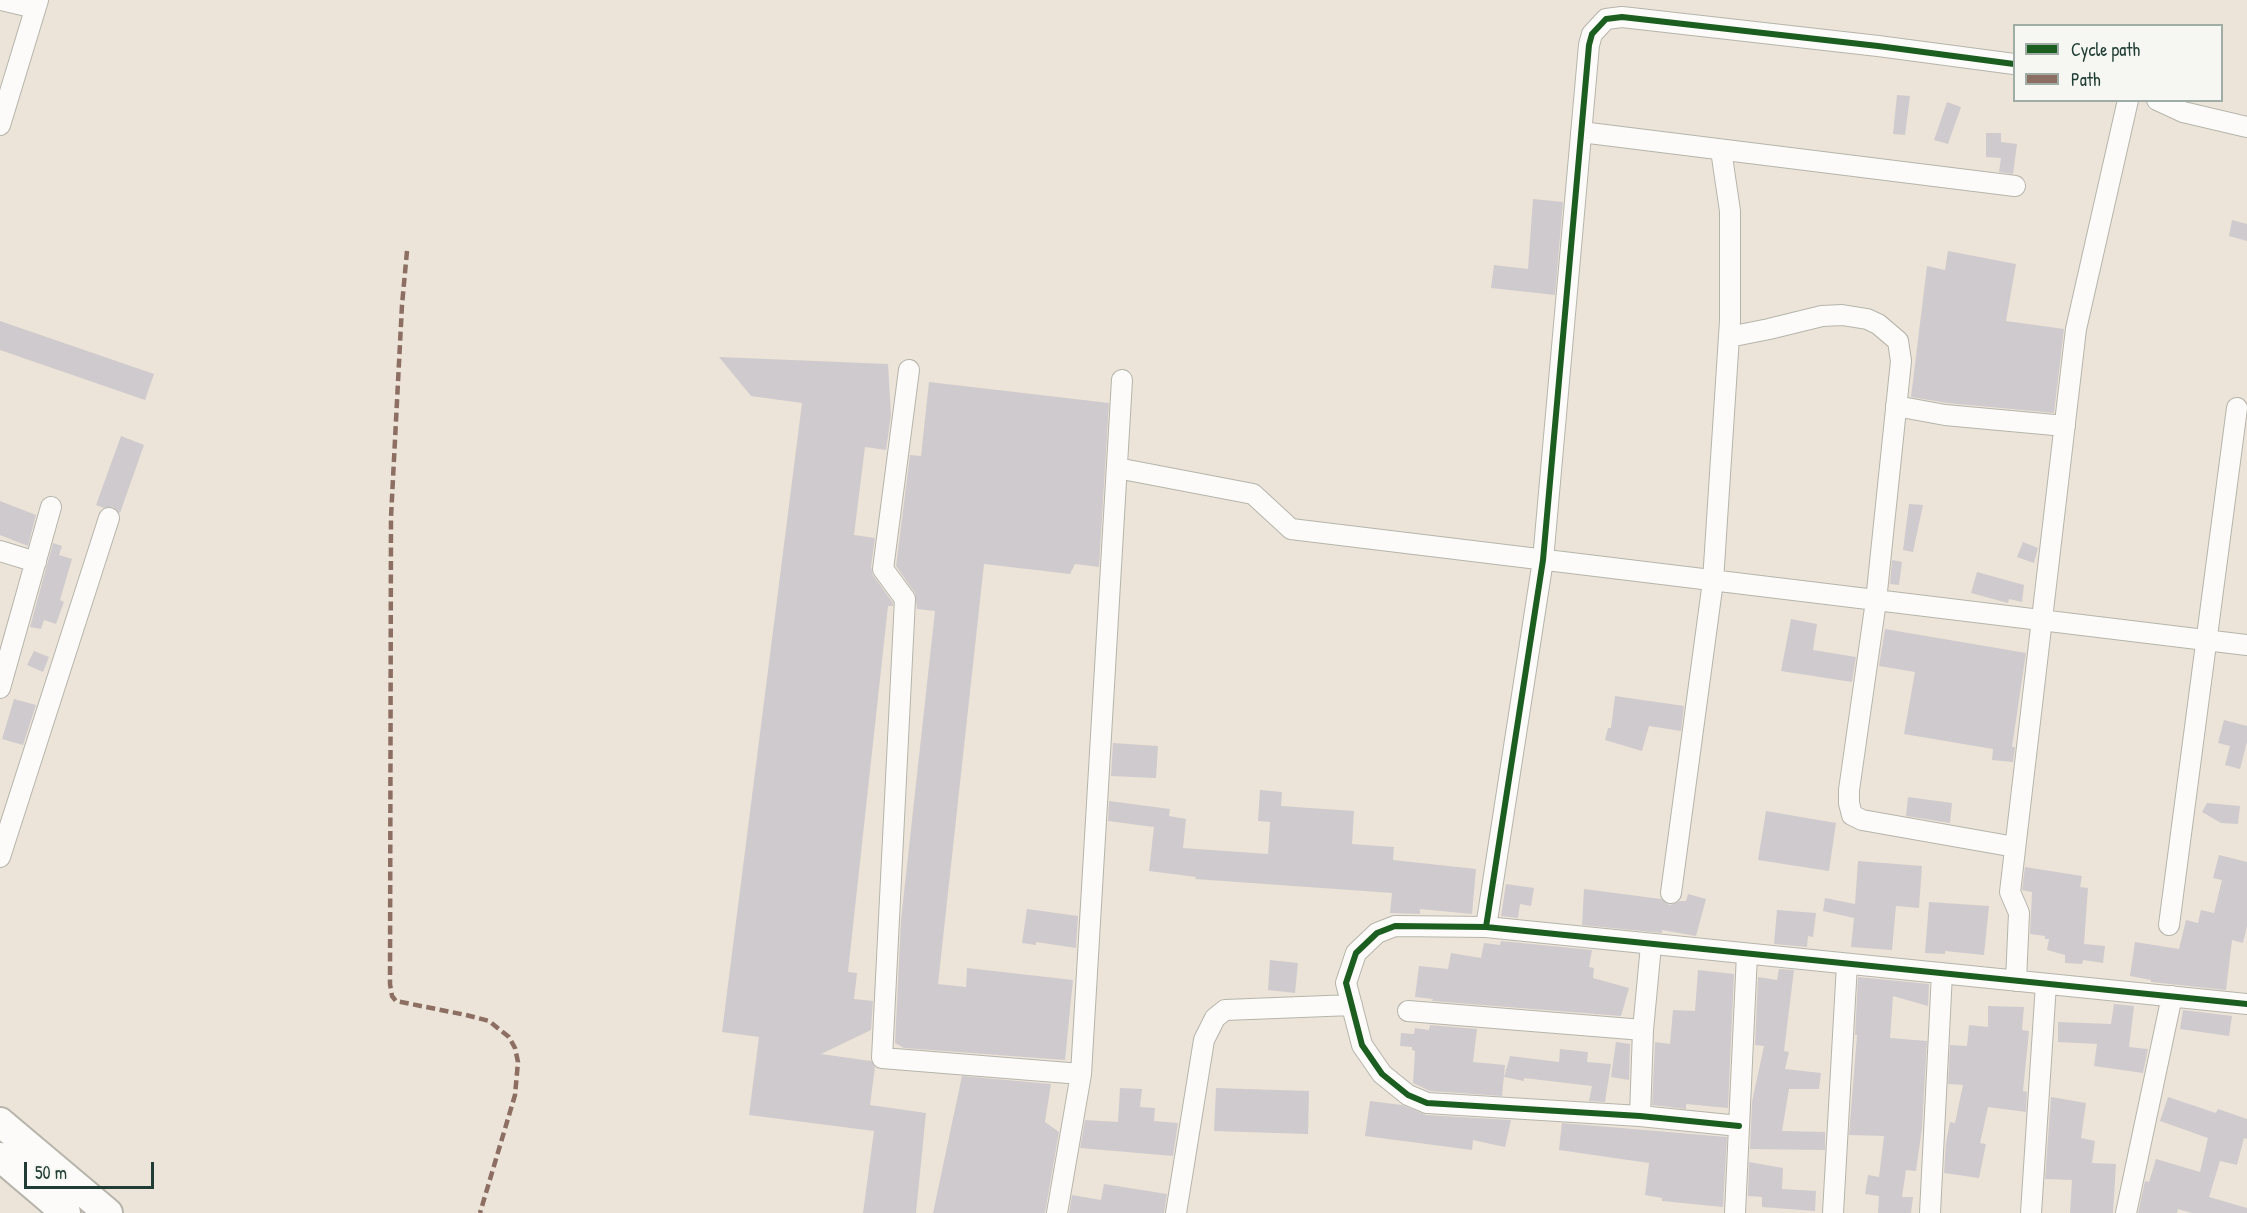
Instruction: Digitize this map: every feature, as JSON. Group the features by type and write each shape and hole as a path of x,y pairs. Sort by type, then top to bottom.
{"highway":[{"path":"0,1122 108,1213"},
{"path":"0,1157 66,1213"}],"street":[{"path":"0,125 37,4 1,0"},
{"path":"1486,927 1543,560 1589,45 1592,34 1606,19 1622,17 2013,64"},
{"path":"2016,981 2019,913 2010,892 2076,329 2128,102"},
{"path":"2161,102 2183,112 2247,127"},
{"path":"1581,132 2015,186"},
{"path":"1671,893 1713,581 1729,337 1730,211 1721,150"},
{"path":"1729,337 1822,316 1842,315 1872,321 1898,341 1901,361 1876,601 1849,790 1852,815 1862,820 2015,847"},
{"path":"909,370 883,570 905,599 882,1058 1081,1074"},
{"path":"1057,1213 1081,1074 1122,380"},
{"path":"1896,406 1945,415 2065,426"},
{"path":"2169,925 2237,408"},
{"path":"1117,468 1253,494 1291,529 2247,645"},
{"path":"0,688 51,507"},
{"path":"0,857 109,518"},
{"path":"0,551 36,562"},
{"path":"1739,1126 1640,1116 1427,1102 1408,1095 1382,1074 1362,1045 1346,982 1356,953 1377,933 1395,926 1486,927 2247,1004"},
{"path":"1640,1116 1643,1030 1651,945"},
{"path":"1736,1213 1747,954"},
{"path":"1833,1213 1847,964"},
{"path":"1930,1213 1941,973"},
{"path":"2031,1213 2046,984"},
{"path":"2126,1213 2172,996"},
{"path":"1176,1213 1204,1040 1215,1018 1225,1010 1352,1005"},
{"path":"1408,1011 1643,1030"}],"building":[{"path":"1897,95 1910,96 1905,135 1893,134"},
{"path":"1947,102 1961,107 1948,144 1934,140"},
{"path":"1986,133 2001,133 2001,142 2017,144 2013,174 1999,172 2001,158 1986,157"},
{"path":"1533,199 1563,202 1555,295 1491,288 1494,265 1528,269"},
{"path":"2232,220 2247,224 2247,241 2229,236"},
{"path":"1948,251 2016,264 2006,321 2064,329 2054,413 1947,403 1911,397 1927,266 1945,270"},
{"path":"0,321 154,374 145,400 0,350"},
{"path":"719,357 888,364 891,415 886,450 865,447 854,535 875,538 871,567 873,575 893,603 893,606 888,606 848,972 857,973 854,999 873,1001 871,1030 821,1054 871,1061 875,1067 870,1105 926,1113 916,1213 863,1213 874,1131 749,1115 759,1037 722,1032 802,403 751,396"},
{"path":"929,382 1109,403 1099,567 1075,564 1070,574 984,564 938,984 966,987 967,968 1073,980 1065,1060 904,1048 895,1043 901,920 935,611 917,609 915,593 896,566 910,455 921,456"},
{"path":"121,436 144,445 120,513 113,507 104,508 96,505"},
{"path":"0,501 36,515 28,546 0,535"},
{"path":"1909,504 1923,505 1913,552 1903,550"},
{"path":"2023,542 2038,548 2034,563 2017,557"},
{"path":"53,543 62,546 59,555 72,559 60,600 64,602 56,624 44,620 41,629 30,627"},
{"path":"1892,560 1902,562 1899,585 1890,584"},
{"path":"1977,572 2024,585 2022,602 2009,599 2008,603 1971,593"},
{"path":"1791,619 1817,624 1813,650 1856,657 1852,682 1781,671"},
{"path":"1885,629 2026,653 2012,747 2015,747 2013,762 1992,760 1993,749 1904,734 1915,672 1879,666"},
{"path":"34,651 49,657 43,672 27,665"},
{"path":"1615,696 1684,706 1681,731 1649,726 1642,751 1605,740 1608,728 1611,728"},
{"path":"14,699 36,705 23,745 2,739"},
{"path":"2224,720 2247,726 2247,742 2240,769 2225,765 2230,746 2218,743"},
{"path":"1113,743 1158,746 1156,778 1111,776"},
{"path":"1260,790 1282,792 1281,806 1354,811 1352,844 1394,847 1393,860 1476,869 1472,914 1420,909 1420,914 1390,913 1392,893 1195,879 1196,877 1149,871 1154,827 1108,821 1109,801 1170,809 1169,816 1186,819 1183,848 1268,854 1270,822 1258,821"},
{"path":"1908,797 1952,803 1950,823 1906,816"},
{"path":"2207,803 2240,806 2238,824 2221,823 2202,812"},
{"path":"1766,811 1836,823 1829,871 1758,860"},
{"path":"2219,855 2247,862 2247,926 2243,943 2232,940 2226,990 2151,982 2151,980 2130,976 2135,942 2179,949 2186,920 2198,923 2201,910 2214,913 2222,880 2213,878"},
{"path":"1858,861 1922,866 1919,908 1896,906 1892,950 1851,947 1854,918 1823,911 1825,898 1855,904"},
{"path":"2025,867 2082,876 2080,887 2088,888 2084,944 2105,946 2103,963 2083,960 2082,964 2065,963 2065,955 2047,950 2049,939 2045,939 2045,936 2030,934 2032,892 2022,890"},
{"path":"1506,884 1534,888 1531,906 1520,904 1518,918 1501,916"},
{"path":"1584,889 1661,899 1670,905 1686,901 1688,894 1706,899 1696,936 1662,930 1662,933 1582,925"},
{"path":"1929,902 1989,906 1984,955 1945,951 1945,954 1925,953"},
{"path":"1027,909 1078,916 1076,948 1036,942 1036,945 1022,943"},
{"path":"1777,910 1816,913 1813,937 1808,936 1807,947 1774,944"},
{"path":"1501,941 1592,950 1589,967 1594,968 1593,978 1629,988 1621,1016 1432,1001 1433,999 1415,997 1419,966 1448,969 1451,953 1481,958 1484,943 1500,945"},
{"path":"1270,960 1298,963 1295,993 1268,990"},
{"path":"1779,969 1794,970 1784,1051 1789,1052 1785,1069 1821,1073 1819,1089 1789,1089 1782,1131 1825,1132 1825,1150 1750,1149 1752,1102 1764,1046 1755,1045 1758,977 1777,980"},
{"path":"1698,970 1734,974 1728,1108 1686,1104 1686,1109 1652,1105 1655,1042 1670,1044 1673,1010 1695,1011"},
{"path":"1858,977 1929,984 1928,1006 1893,996 1890,1038 1927,1041 1922,1128 1916,1171 1906,1170 1902,1197 1913,1197 1911,1213 1878,1213 1879,1196 1865,1194 1868,1175 1879,1177 1884,1136 1849,1135 1857,1035 1855,1035"},
{"path":"2114,1004 2134,1006 2129,1047 2148,1049 2143,1073 2094,1066 2097,1044 2058,1042 2058,1022 2111,1024"},
{"path":"1988,1006 2024,1007 2022,1030 2029,1031 2023,1091 2027,1092 2026,1112 1988,1107 1980,1143 1986,1144 1979,1178 1944,1173 1950,1122 1955,1123 1963,1085 1948,1084 1950,1045 1967,1046 1969,1025 1988,1027"},
{"path":"2183,1010 2232,1016 2229,1036 2180,1029"},
{"path":"1430,1025 1477,1029 1473,1062 1505,1065 1502,1096 1430,1091 1413,1083 1415,1051 1412,1047 1400,1046 1401,1033 1414,1034 1415,1028 1429,1030"},
{"path":"1616,1042 1630,1044 1629,1080 1611,1077"},
{"path":"1560,1049 1588,1052 1587,1062 1611,1064 1605,1102 1589,1101 1592,1086 1524,1078 1524,1081 1504,1077 1510,1056 1559,1062"},
{"path":"962,1076 1051,1084 1045,1122 1059,1132 1045,1213 933,1213"},
{"path":"1120,1088 1142,1089 1140,1107 1155,1108 1154,1121 1178,1123 1173,1156 1080,1148 1085,1120 1118,1122"},
{"path":"1216,1088 1309,1091 1308,1134 1214,1131"},
{"path":"2051,1097 2086,1103 2081,1138 2095,1141 2092,1163 2116,1164 2113,1213 2070,1213 2072,1180 2045,1179"},
{"path":"2168,1097 2216,1113 2218,1109 2247,1119 2247,1139 2244,1138 2237,1165 2220,1161 2209,1197 2247,1208 2247,1213 2192,1213 2178,1209 2177,1213 2138,1213 2145,1181 2149,1182 2156,1159 2200,1172 2208,1138 2160,1121"},
{"path":"1370,1101 1402,1105 1426,1115 1511,1120 1505,1147 1473,1140 1472,1150 1365,1136"},
{"path":"1562,1123 1727,1137 1723,1207 1662,1201 1662,1198 1645,1195 1649,1163 1559,1150"},
{"path":"1749,1162 1783,1168 1782,1189 1816,1191 1815,1211 1762,1207 1762,1197 1748,1196"},
{"path":"1104,1184 1167,1194 1164,1213 1069,1213 1072,1195 1101,1200"}],"marked path":[{"path":"407,251 391,517 390,984 392,996 396,1001 489,1021 509,1037 515,1048 518,1062 515,1095 480,1213"}],"cycle path":[{"path":"1486,927 1543,560 1589,45 1592,34 1606,19 1622,17 2013,64"},
{"path":"1739,1126 1640,1116 1427,1103 1408,1095 1382,1074 1362,1045 1346,983 1356,953 1377,933 1395,926 1486,927 2247,1004"}]}
